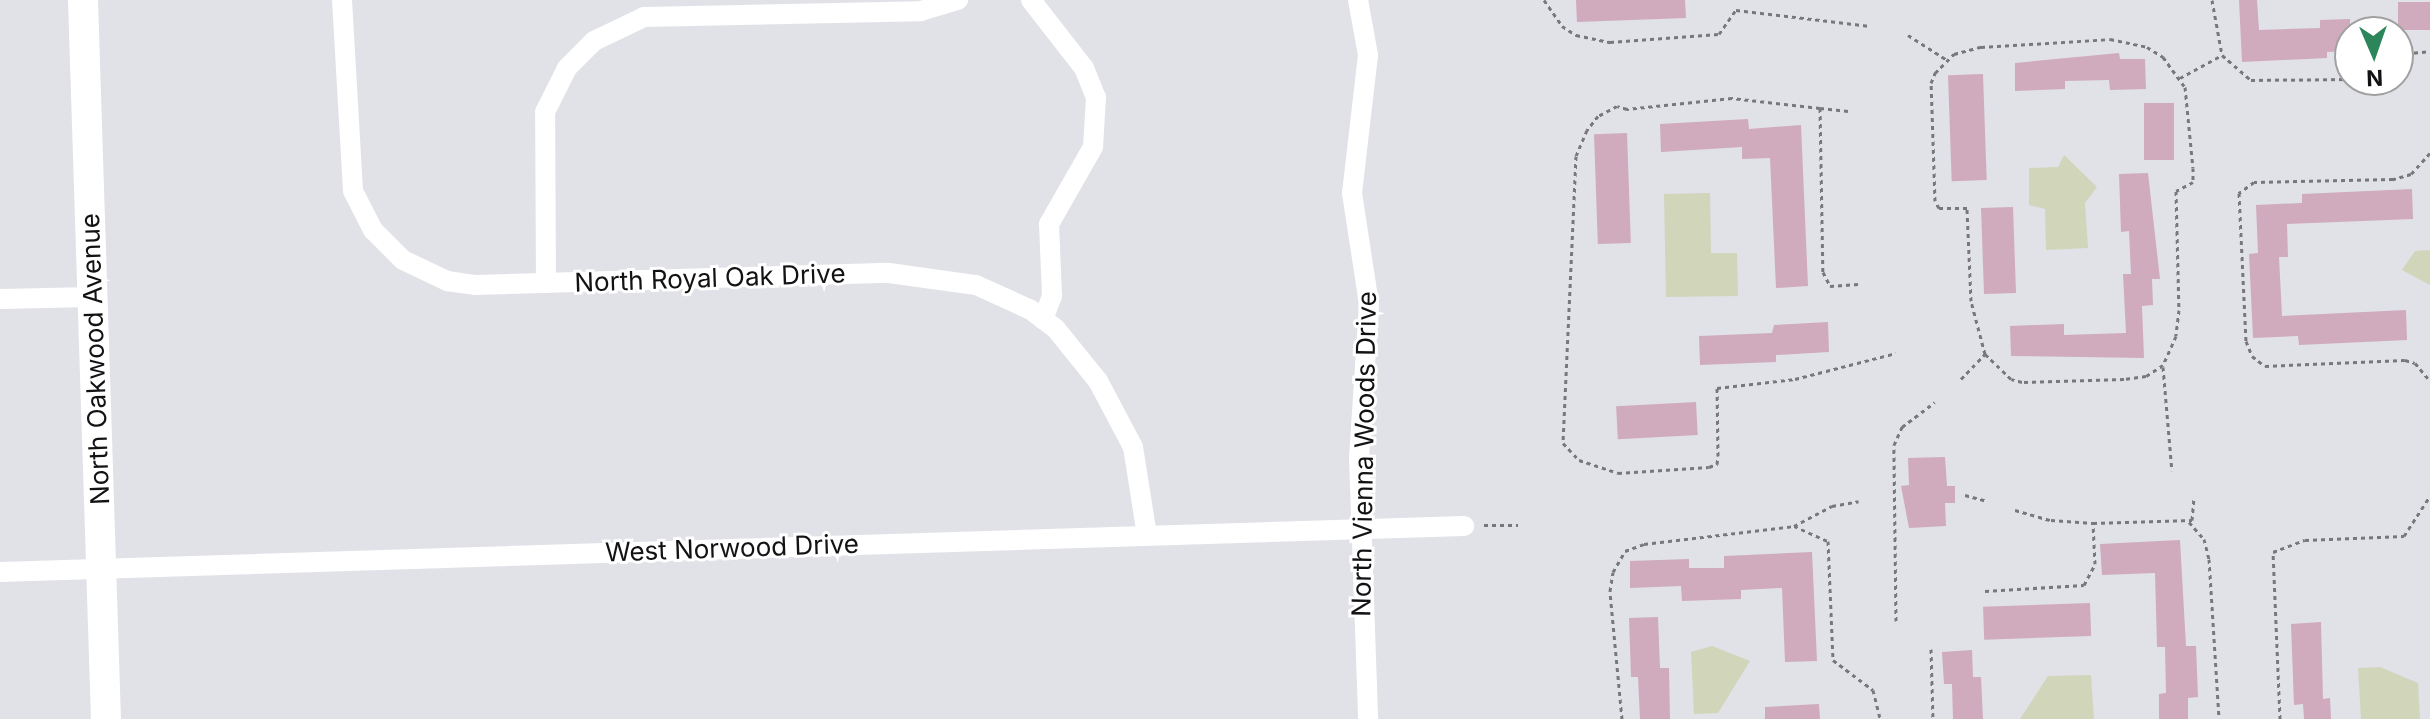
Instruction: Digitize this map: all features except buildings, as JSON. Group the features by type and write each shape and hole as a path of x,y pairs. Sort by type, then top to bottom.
{"street":[{"name":"North Oakwood Avenue","path":"83,0 106,719"},
{"name":"North Royal Oak Drive","path":"342,0 349,172 373,230 403,260 447,281 546,283 921,274 976,285 1043,319 1098,381 1119,414 1133,447 1147,535"},
{"path":"546,283 545,112 567,68 594,41 644,17 921,11 958,0"},
{"path":"1031,0 1084,68 1096,97 1093,147 1049,224 1052,296 1043,319"},
{"name":"North Vienna Woods Drive","path":"1358,0 1368,74 1354,146 1352,193 1369,304 1360,413 1360,529 1368,719"},
{"path":"0,299 93,297"},
{"name":"West Norwood Drive","path":"0,572 1464,526"}],"path":[{"path":"1544,0 1562,26 1576,35 1610,42 1719,34 1736,10 1870,26"},
{"path":"2212,0 2222,55 2251,80 2334,79"},
{"path":"1908,35 1947,60"},
{"path":"2163,365 2146,376 2124,379 2022,382 2011,379 1985,354 1971,301 1968,210 1939,208 1935,201 1931,83 1947,60 1964,49 2110,39 2147,47 2163,57 2180,78 2189,116 2193,182 2176,191 2179,310 2176,336 2163,365 2172,471"},
{"path":"2180,78 2222,55"},
{"path":"1848,111 1732,98 1688,100 1627,109 1617,106 1592,123 1576,156 1563,443 1579,460 1618,473 1709,467 1717,464 1718,456 1717,388 1816,375 1896,353"},
{"path":"1820,108 1824,278 1830,286 1862,284"},
{"path":"2430,153 2411,174 2393,179 2254,182 2239,193 2246,341 2252,356 2265,366 2405,360 2415,363 2430,381"},
{"path":"1961,379 1985,354"},
{"path":"1896,621 1894,445 1902,427 1935,402"},
{"path":"1965,495 1987,501"},
{"path":"2280,719 2273,552 2305,540 2404,536 2430,496"},
{"path":"2015,510 2051,520 2093,523 2188,521 2194,516 2194,499"},
{"path":"1622,719 1609,609 1619,558 1644,544 1794,526 1832,506 1859,501"},
{"path":"2188,521 2204,539 2209,559 2219,719"},
{"path":"1985,591 2084,585 2095,564 2093,523"},
{"path":"1464,526 1518,525"},
{"path":"1794,526 1828,541 1833,660 1873,690 1880,719"},
{"path":"1931,649 1933,719"}],"green space":[{"path":"2064,155 2097,187 2085,203 2088,248 2046,250 2045,209 2029,205 2029,168 2058,167"},
{"path":"1710,193 1711,253 1737,253 1738,296 1666,297 1664,194"},
{"path":"2430,250 2430,285 2402,270 2415,251"},
{"path":"1712,646 1750,661 1718,713 1694,714 1691,652"},
{"path":"2380,667 2418,683 2420,719 2361,719 2358,668"},
{"path":"2091,675 2094,719 2020,719 2048,676"}]}
